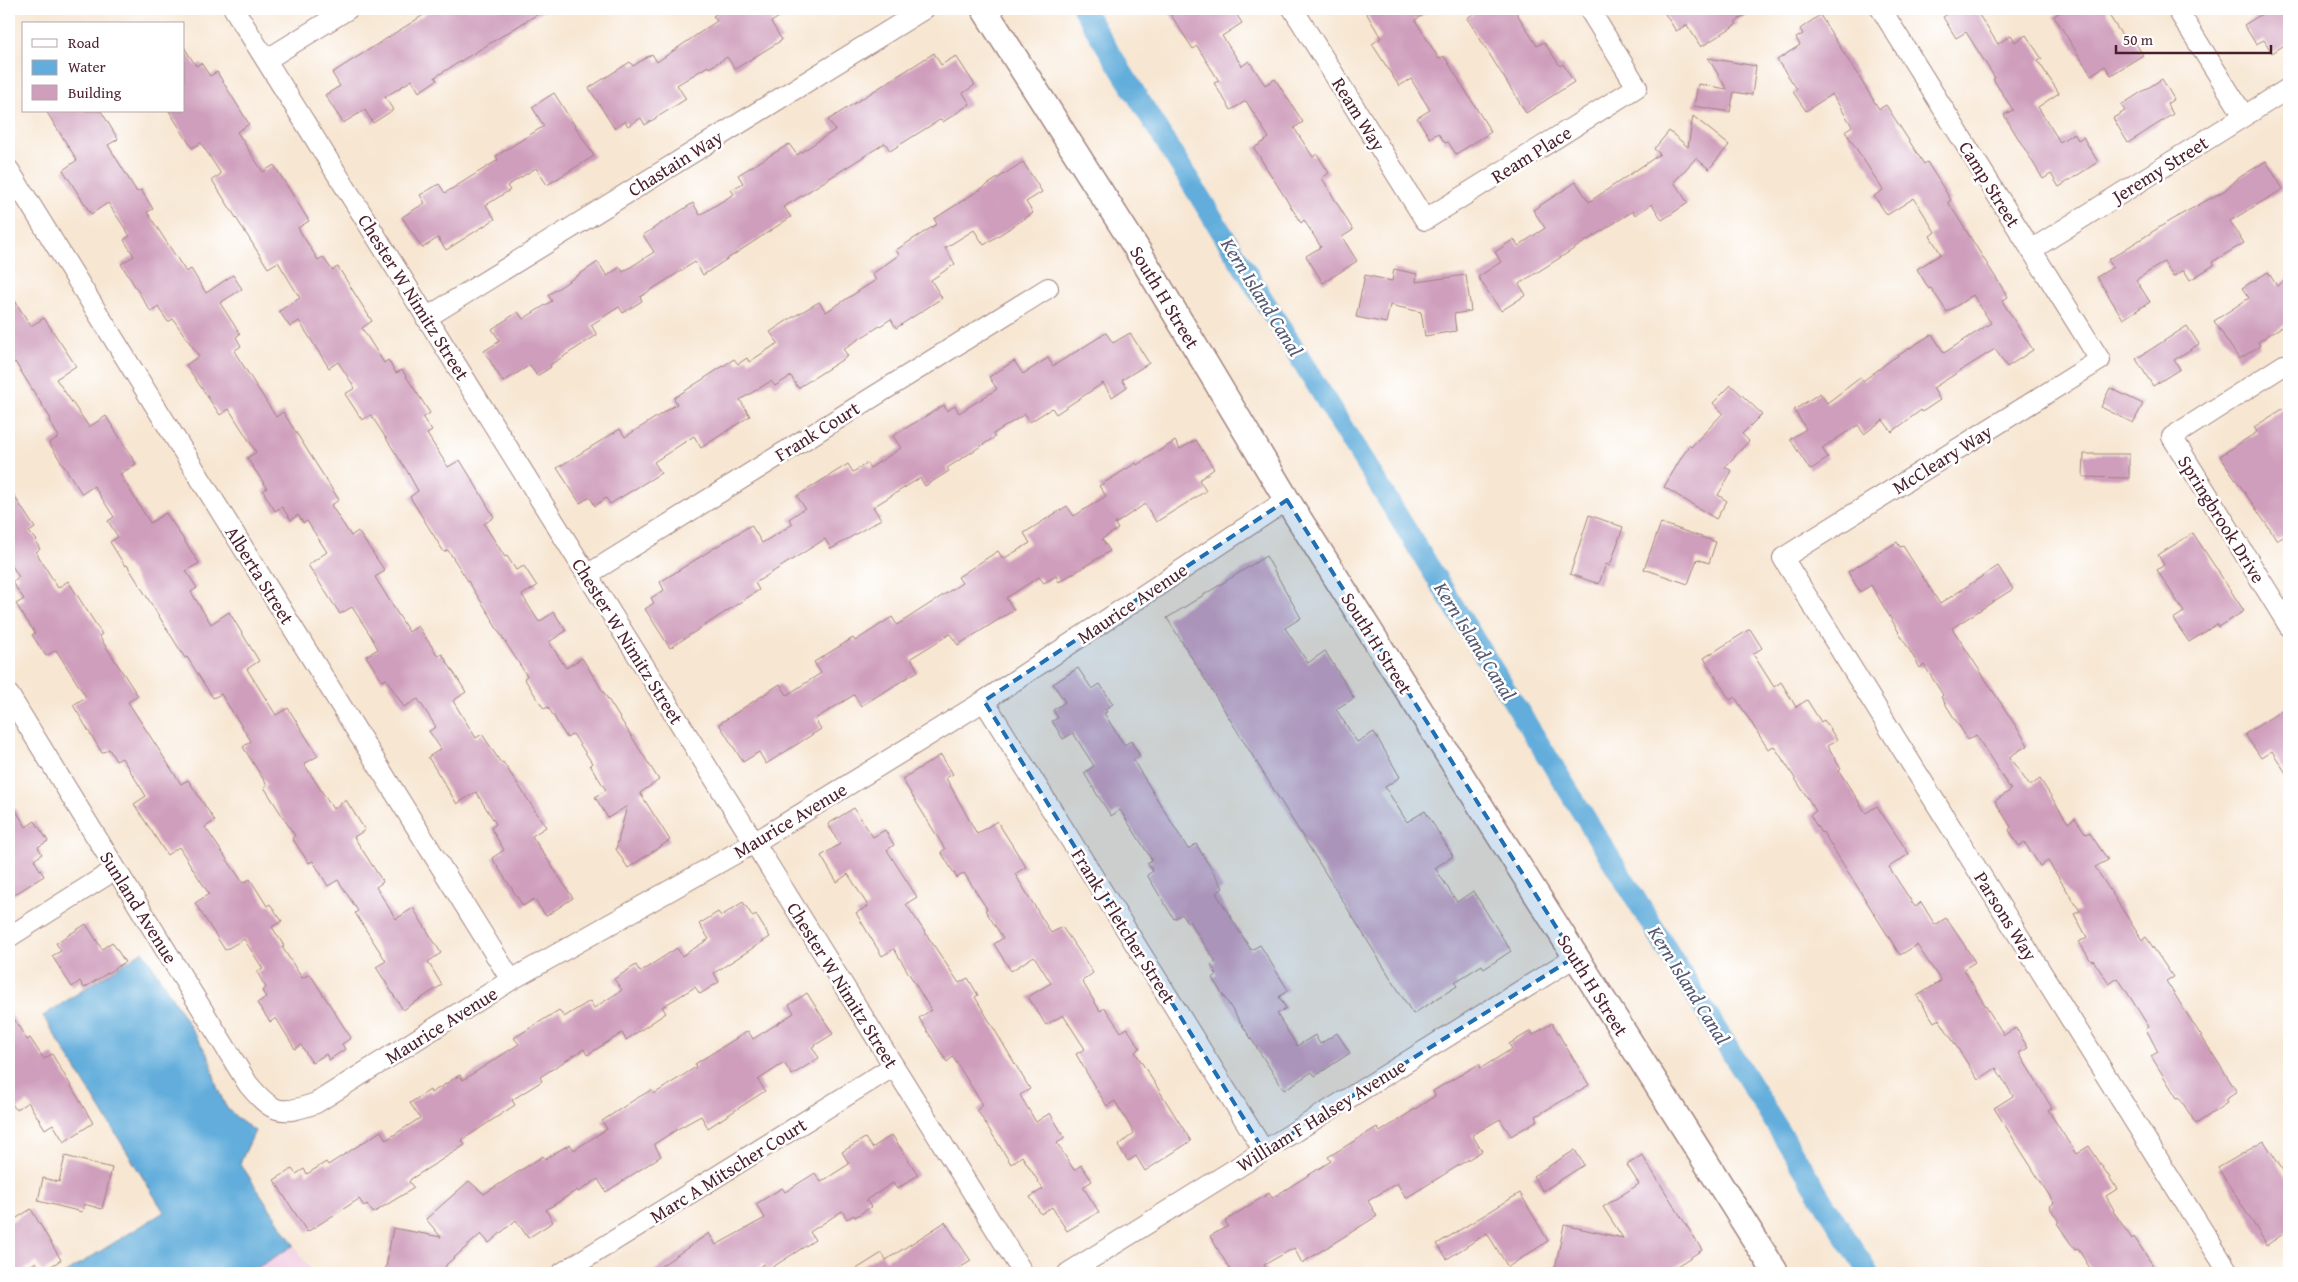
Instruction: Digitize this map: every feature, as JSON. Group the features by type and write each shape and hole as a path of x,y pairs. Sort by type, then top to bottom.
{"street":[{"name":"Chester W Nimitz Street","path":"234,9 1023,1273"},
{"path":"266,60 348,9"},
{"name":"Chastain Way","path":"426,318 924,9"},
{"name":"South H Street","path":"984,9 1134,246 1287,500 1776,1273"},
{"name":"Ream Way","path":"1293,9 1425,220"},
{"name":"Ream Place","path":"1425,220 1637,87 1589,9"},
{"name":"Camp Street","path":"1881,9 2100,360"},
{"path":"2177,9 2244,116"},
{"name":"Jeremy Street","path":"2032,250 2289,88"},
{"name":"Alberta Street","path":"9,170 511,980"},
{"name":"Frank Court","path":"587,575 1048,288"},
{"name":"McCleary Way","path":"1783,558 2100,360"},
{"name":"Springbrook Drive","path":"2289,364 2284,365 2172,437 2289,626"},
{"name":"Maurice Avenue","path":"278,1111 297,1110 316,1103 511,980 754,844 984,701 1287,500"},
{"name":"Parsons Way","path":"1783,558 2229,1273"},
{"name":"Sunland Avenue","path":"9,695 248,1084 262,1101 278,1111"},
{"name":"Frank J Fletcher Street","path":"984,701 1264,1151"},
{"path":"9,937 116,869"},
{"name":"William F Halsey Avenue","path":"1068,1273 1575,957"},
{"name":"Marc A Mitscher Court","path":"562,1273 894,1066"}],"highlighted area":[{"path":"1287,500 1575,957 1264,1151 984,701"}],"shaded area":[{"path":"294,1245 313,1273 249,1273"}],"water":[{"path":"143,951 209,1057 217,1087 225,1105 238,1119 255,1131 240,1163 294,1245 249,1273 65,1273 164,1212 43,1016"}],"building":[{"path":"433,9 546,9 435,77 437,80 419,92 412,80 385,97 393,110 373,123 365,110 343,123 325,95 340,86 332,73"},
{"path":"724,9 792,9 771,22 782,40 735,69 727,57 677,85 686,99 645,125 641,118 628,126 625,121 614,128 589,88 630,62 633,66 652,54 657,62 717,21 713,16"},
{"path":"1167,9 1233,9 1242,23 1222,36 1242,66 1249,61 1265,85 1275,79 1303,122 1294,128 1313,157 1317,154 1329,173 1322,178 1353,230 1342,237 1357,261 1323,283 1306,256 1321,247 1304,220 1301,223 1254,148 1269,138 1246,101 1231,110 1214,83 1219,81 1197,46 1193,49"},
{"path":"1364,9 1433,9 1415,20 1439,59 1444,56 1491,132 1456,154 1448,142 1445,143 1438,133 1430,138 1417,118 1430,110 1411,79 1399,86 1372,44 1381,38"},
{"path":"1481,9 1514,9 1537,46 1544,42 1560,66 1563,64 1574,82 1526,113 1467,18"},
{"path":"1662,9 1755,9 1735,22 1737,24 1701,47 1687,25 1676,31"},
{"path":"1956,9 1975,9 1998,44 2011,35 2015,42 2026,35 2042,59 2038,61 2059,93 2038,107 2060,142 2074,133 2078,140 2083,137 2098,162 2059,187 2051,174 2043,179 2004,115 2013,110 1993,79 1995,78 1966,32 1956,38 1943,17"},
{"path":"2065,9 2105,9 2125,40 2131,36 2143,55 2111,75 2105,66 2091,75 2054,16"},
{"path":"2270,9 2289,9 2289,42 2272,53 2264,40 2256,44 2244,25"},
{"path":"1820,15 1879,109 1886,105 1924,164 1927,162 1951,200 1948,202 2008,297 2002,301 2033,350 2007,367 1995,349 1933,388 1940,400 1922,412 1921,410 1892,432 1883,420 1864,434 1858,425 1822,448 1828,458 1810,470 1790,439 1806,429 1794,410 1820,393 1827,403 1860,378 1863,381 1891,360 1932,334 1944,353 1991,323 1973,295 1947,312 1931,288 1929,289 1917,269 1941,254 1930,236 1935,232 1914,198 1887,215 1874,196 1883,190 1845,131 1852,126 1832,94 1806,111 1793,92 1797,89 1777,60 1800,45 1796,38 1803,34 1800,29"},
{"path":"185,49 196,66 201,63 210,76 217,72 249,124 237,132 263,172 274,165 309,221 298,228 318,260 323,257 332,270 338,267 372,321 362,328 384,363 388,360 396,373 402,370 430,413 423,418 432,431 427,434 448,467 460,460 494,517 484,524 505,557 507,556 516,570 524,566 537,586 522,595 539,622 554,612 566,631 549,642 566,668 582,658 659,780 640,793 670,840 628,868 616,849 627,806 608,818 595,797 606,790 590,765 592,763 573,734 567,738 548,707 544,709 524,678 527,676 493,620 448,550 444,552 410,497 418,491 407,471 371,415 362,420 345,394 355,388 338,362 329,368 299,321 290,327 279,311 300,298 278,262 268,268 212,180 221,174 201,143 192,148 170,112 185,112"},
{"path":"934,53 941,65 956,56 975,85 963,93 970,104 943,122 941,119 890,151 885,143 784,207 791,217 703,275 695,262 640,297 642,301 623,313 619,307 591,325 597,335 550,365 551,367 537,376 530,365 503,382 484,351 500,341 492,329 518,312 523,319 552,301 548,295 598,262 607,276 620,267 623,272 654,252 643,235 693,203 700,215 734,194 731,190 743,183 738,175 789,144 797,155 835,130 828,120"},
{"path":"1708,58 1756,66 1752,95 1734,92 1730,112 1694,106 1698,84 1727,89"},
{"path":"2162,79 2174,99 2167,104 2173,114 2128,143 2113,118 2125,111 2121,105"},
{"path":"554,93 594,156 547,185 536,168 507,186 510,190 486,205 495,219 446,250 438,238 422,248 402,217 425,203 420,195 439,184 445,193 498,160 496,156 544,126 532,107"},
{"path":"47,112 102,112 118,139 108,145 137,192 141,190 153,209 147,212 186,272 191,269 206,293 233,275 242,289 220,303 240,334 236,337 241,346 234,351 276,417 283,412 339,500 331,505 351,536 358,531 385,571 375,577 409,632 418,626 438,656 442,654 466,692 453,701 476,738 482,734 546,827 532,836 573,898 546,916 534,899 523,906 492,858 504,850 491,828 496,824 476,792 457,804 428,757 441,749 429,731 436,727 418,699 404,707 386,679 382,681 366,656 378,649 369,633 352,607 340,614 308,565 327,552 307,521 303,523 298,515 291,520 282,507 275,511 263,491 267,488 247,458 256,452 229,409 220,415 186,365 199,356 173,319 168,322 158,307 151,312 121,264 134,256 124,240 130,236 108,203 91,214 63,170 77,160"},
{"path":"1693,116 1729,145 1709,169 1696,158 1674,182 1688,203 1662,220 1652,204 1635,215 1633,211 1519,284 1526,295 1501,311 1478,277 1501,262 1495,252 1514,239 1518,246 1545,228 1533,210 1576,182 1589,202 1660,154 1654,149 1669,131 1688,147"},
{"path":"2266,161 2283,189 2230,221 2244,243 2212,262 2214,265 2190,280 2184,270 2173,277 2164,262 2136,280 2150,302 2123,319 2097,277 2113,267 2108,260 2171,220 2224,191 2240,177"},
{"path":"1023,162 1042,192 1026,202 1033,213 984,245 974,230 945,248 955,264 931,280 942,298 896,328 891,319 843,349 848,356 798,388 791,376 775,386 771,381 740,400 750,416 701,448 694,436 654,462 661,473 610,504 606,498 595,506 590,497 580,503 557,468 620,429 625,437 677,404 674,398 734,359 738,364 747,358 749,362 778,343 770,332 788,320 819,302 826,312 876,280 872,274 899,255 896,250 937,224 934,219"},
{"path":"1394,269 1417,274 1416,282 1466,275 1471,311 1454,314 1456,331 1425,336 1421,312 1390,305 1386,323 1356,317 1365,275 1392,281"},
{"path":"2268,272 2277,286 2289,278 2289,322 2258,342 2260,346 2239,359 2214,321 2249,298 2242,288"},
{"path":"9,292 31,326 44,318 76,366 56,379 89,427 106,416 136,464 120,474 150,523 166,513 199,563 186,571 197,588 191,592 211,624 229,612 259,661 247,669 276,715 288,708 318,756 304,764 333,809 346,800 365,830 354,837 383,882 376,887 396,919 413,908 441,953 428,962 442,985 403,1010 376,967 386,961 355,913 358,911 338,880 328,886 313,861 309,863 292,838 295,836 264,787 267,785 243,747 251,741 221,694 213,698 187,657 185,658 127,565 125,566 110,542 118,537 108,521 114,517 94,486 82,494 49,443 59,437 49,420 51,419 15,362 9,366"},
{"path":"2187,326 2199,344 2174,360 2180,369 2153,386 2136,359"},
{"path":"1106,333 1113,343 1130,333 1149,363 1122,380 1127,387 1112,397 1103,383 1056,414 1052,408 1030,422 1025,414 993,434 995,437 947,468 949,471 925,486 920,478 873,507 881,519 831,549 825,539 755,583 759,590 670,648 645,609 654,603 651,598 664,590 660,582 751,525 762,543 793,524 789,519 805,508 797,496 848,464 853,472 867,463 870,468 901,448 893,436 944,405 947,411 955,406 959,413 997,389 989,377 1014,361 1023,374 1048,358 1053,366"},
{"path":"1731,385 1762,414 1742,434 1749,441 1725,467 1732,471 1718,495 1727,501 1716,519 1664,487 1689,445 1691,447 1723,413 1713,403"},
{"path":"2110,388 2143,404 2133,423 2101,407"},
{"path":"2289,405 2289,532 2277,540 2220,456 2257,432 2254,427"},
{"path":"1196,440 1214,469 1199,480 1206,491 1156,522 1145,504 1115,524 1118,529 1102,539 1110,551 1059,582 1056,576 1044,583 1039,577 1006,598 1014,610 958,645 950,634 911,658 918,671 861,706 854,695 815,719 821,729 766,764 759,752 743,762 719,724 780,684 787,695 821,673 814,662 853,638 855,641 892,617 897,625 962,583 958,577 998,551 1003,559 1030,543 1024,533 1067,506 1074,516 1106,496 1099,486 1136,463 1137,465 1175,441 1180,449"},
{"path":"2084,454 2129,454 2129,478 2083,477"},
{"path":"9,488 35,528 29,532 37,540 36,542 40,549 36,552 58,588 68,581 102,634 99,636 138,696 128,702 181,784 188,780 215,821 205,827 243,883 250,879 267,906 270,904 282,921 272,927 284,946 282,947 302,978 310,974 351,1038 342,1044 345,1049 329,1060 326,1054 312,1063 301,1045 295,1049 276,1018 270,1022 257,1003 266,997 262,991 266,988 257,972 263,969 244,939 225,950 195,903 209,894 179,847 167,855 134,804 146,796 122,758 116,761 109,749 102,753 73,705 86,697 56,650 46,656 32,635 35,633 16,604 24,599 12,582 19,577 9,561"},
{"path":"1589,515 1623,527 1610,566 1606,564 1599,584 1570,574"},
{"path":"1661,523 1716,542 1709,563 1697,559 1688,584 1644,569"},
{"path":"2193,533 2244,611 2219,627 2217,624 2189,642 2173,619 2184,612 2157,570 2164,565 2158,555"},
{"path":"1897,542 1900,547 1903,546 1940,604 1998,566 2013,589 1952,628 2028,745 2009,757 2030,786 2040,779 2068,823 2075,818 2086,834 2089,832 2108,860 2095,867 2142,940 2146,937 2173,977 2166,981 2237,1092 2225,1100 2227,1103 2196,1124 2151,1056 2158,1052 2146,1029 2149,1027 2118,978 2109,984 2079,942 2087,937 2074,914 2080,911 2048,861 2040,866 2025,843 2019,846 2009,830 2011,827 1995,801 2011,790 1976,735 1968,740 1941,697 1943,695 1924,665 1920,668 1871,585 1860,592 1848,572"},
{"path":"1266,556 1301,618 1285,628 1308,663 1325,651 1354,698 1336,709 1357,742 1374,732 1400,777 1385,787 1407,822 1425,811 1453,856 1435,868 1457,902 1473,891 1511,951 1484,969 1482,965 1455,982 1457,986 1413,1014 1167,618"},
{"path":"1750,629 1762,648 1753,654 1774,687 1781,682 1796,707 1807,700 1821,722 1824,720 1837,740 1827,746 1841,769 1839,771 1866,813 1877,806 1909,854 1889,867 1915,907 1921,902 1935,925 1946,918 1963,943 1975,962 1964,969 1978,994 2004,1035 2016,1028 2028,1048 2019,1053 2052,1108 2048,1110 2076,1154 2089,1146 2117,1189 2106,1196 2113,1211 2132,1239 2134,1237 2158,1273 2093,1273 2078,1249 2075,1250 2057,1223 2059,1222 2049,1206 2054,1203 1994,1108 2013,1096 1996,1068 1978,1080 1939,1019 1934,1022 1917,996 1941,981 1917,945 1900,955 1823,832 1821,833 1810,815 1816,811 1774,746 1768,749 1735,697 1730,700 1704,658"},
{"path":"1078,668 1092,689 1100,684 1113,704 1105,709 1107,712 1104,713 1124,745 1131,741 1140,756 1133,760 1188,849 1196,844 1223,888 1216,893 1251,950 1260,945 1288,990 1279,997 1286,1008 1277,1014 1297,1046 1315,1035 1320,1044 1337,1033 1350,1053 1315,1076 1312,1072 1284,1090 1212,978 1217,975 1211,965 1216,962 1189,921 1187,922 1182,914 1174,919 1147,875 1153,871 1147,863 1152,860 1120,810 1111,816 1084,773 1094,766 1073,733 1063,739 1052,721 1058,718 1053,710 1065,702 1053,684"},
{"path":"2289,706 2289,778 2272,751 2261,758 2245,734"},
{"path":"941,755 953,774 946,778 977,834 997,821 1026,867 1015,874 1051,933 1062,927 1079,951 1093,973 1082,981 1100,1011 1105,1008 1121,1032 1127,1028 1140,1048 1135,1052 1191,1141 1145,1171 1136,1156 1128,1161 1118,1146 1134,1133 1115,1101 1107,1106 1096,1089 1076,1054 1085,1049 1063,1015 1046,1025 1028,997 1051,983 1034,956 1011,971 994,944 1003,938 985,910 987,909 964,873 957,878 941,852 945,849 902,779"},
{"path":"9,799 26,827 35,821 48,841 38,847 42,854 34,860 44,876 9,898"},
{"path":"854,808 873,837 885,830 894,845 887,850 917,897 906,904 959,983 968,978 978,995 975,997 1030,1089 1020,1095 1036,1122 1050,1113 1065,1138 1057,1143 1074,1170 1081,1165 1092,1181 1083,1187 1099,1212 1067,1231 1052,1207 1041,1214 1030,1197 1043,1189 1022,1156 1011,1164 977,1110 983,1105 953,1057 947,1062 919,1018 931,1010 894,949 882,956 871,938 856,913 868,906 848,874 837,882 821,856 840,844 828,824"},
{"path":"743,902 753,917 756,915 770,937 714,973 719,982 700,994 695,987 662,1007 666,1013 626,1040 622,1033 587,1055 584,1049 540,1077 542,1081 512,1100 515,1105 462,1140 465,1145 411,1179 409,1182 414,1188 373,1213 367,1204 364,1206 359,1199 307,1232 274,1180 292,1169 296,1174 304,1169 307,1174 326,1162 328,1165 381,1131 386,1140 420,1118 410,1103 430,1090 431,1093 460,1075 463,1080 519,1044 514,1038 559,1010 564,1017 590,1001 594,1008 622,990 614,979 636,965 640,972 677,948 682,956 709,939 699,924 718,912 721,916"},
{"path":"86,924 102,949 112,942 125,962 84,988 80,981 72,987 52,956 61,951 56,943"},
{"path":"807,993 833,1034 812,1047 819,1058 792,1075 784,1063 758,1080 765,1091 708,1128 701,1116 681,1127 654,1144 661,1156 606,1192 598,1179 578,1192 577,1190 546,1210 553,1222 528,1238 516,1220 489,1243 481,1234 446,1265 444,1273 385,1273 393,1228 441,1237 426,1219 469,1181 484,1194 543,1156 545,1159 570,1144 574,1150 607,1129 602,1121 634,1100 651,1090 654,1094 696,1067 695,1064 748,1031 753,1039 794,1013 789,1005"},
{"path":"9,1011 27,1040 30,1038 44,1059 52,1054 93,1123 64,1142 53,1124 45,1129 28,1102 16,1110 9,1099 9,1074 15,1069 9,1059"},
{"path":"1552,1023 1589,1085 1536,1116 1538,1120 1511,1136 1500,1119 1472,1135 1482,1151 1406,1198 1397,1183 1368,1201 1377,1216 1302,1263 1294,1248 1264,1265 1269,1273 1232,1273 1210,1236 1228,1226 1225,1221 1269,1193 1272,1198 1331,1161 1328,1157 1377,1127 1380,1132 1435,1096 1433,1091 1479,1064 1481,1068 1512,1049 1509,1044 1531,1031 1533,1035"},
{"path":"892,1135 918,1175 897,1189 893,1183 866,1200 871,1207 855,1217 854,1215 847,1219 842,1211 810,1232 815,1240 768,1270 764,1264 749,1273 651,1273 709,1233 716,1245 765,1218 756,1204 782,1188 785,1192 815,1173 821,1182 849,1164 842,1152 865,1138 872,1148"},
{"path":"2264,1141 2289,1180 2289,1230 2267,1245 2218,1168"},
{"path":"1575,1150 1584,1165 1543,1191 1533,1176"},
{"path":"1642,1155 1702,1250 1666,1273 1554,1273 1564,1225 1623,1238 1603,1207 1639,1184 1627,1165"},
{"path":"65,1156 112,1168 102,1209 84,1204 82,1212 38,1201 43,1178 59,1182"},
{"path":"1520,1193 1548,1241 1508,1267 1487,1233 1447,1259 1437,1244"},
{"path":"31,1209 61,1260 42,1272 36,1262 19,1273 13,1273 9,1267 9,1223"},
{"path":"945,1222 971,1261 951,1273 850,1273 882,1253 886,1260"}],"waterway":[{"name":"Kern Island Canal","path":"1083,9 1868,1273"}]}
